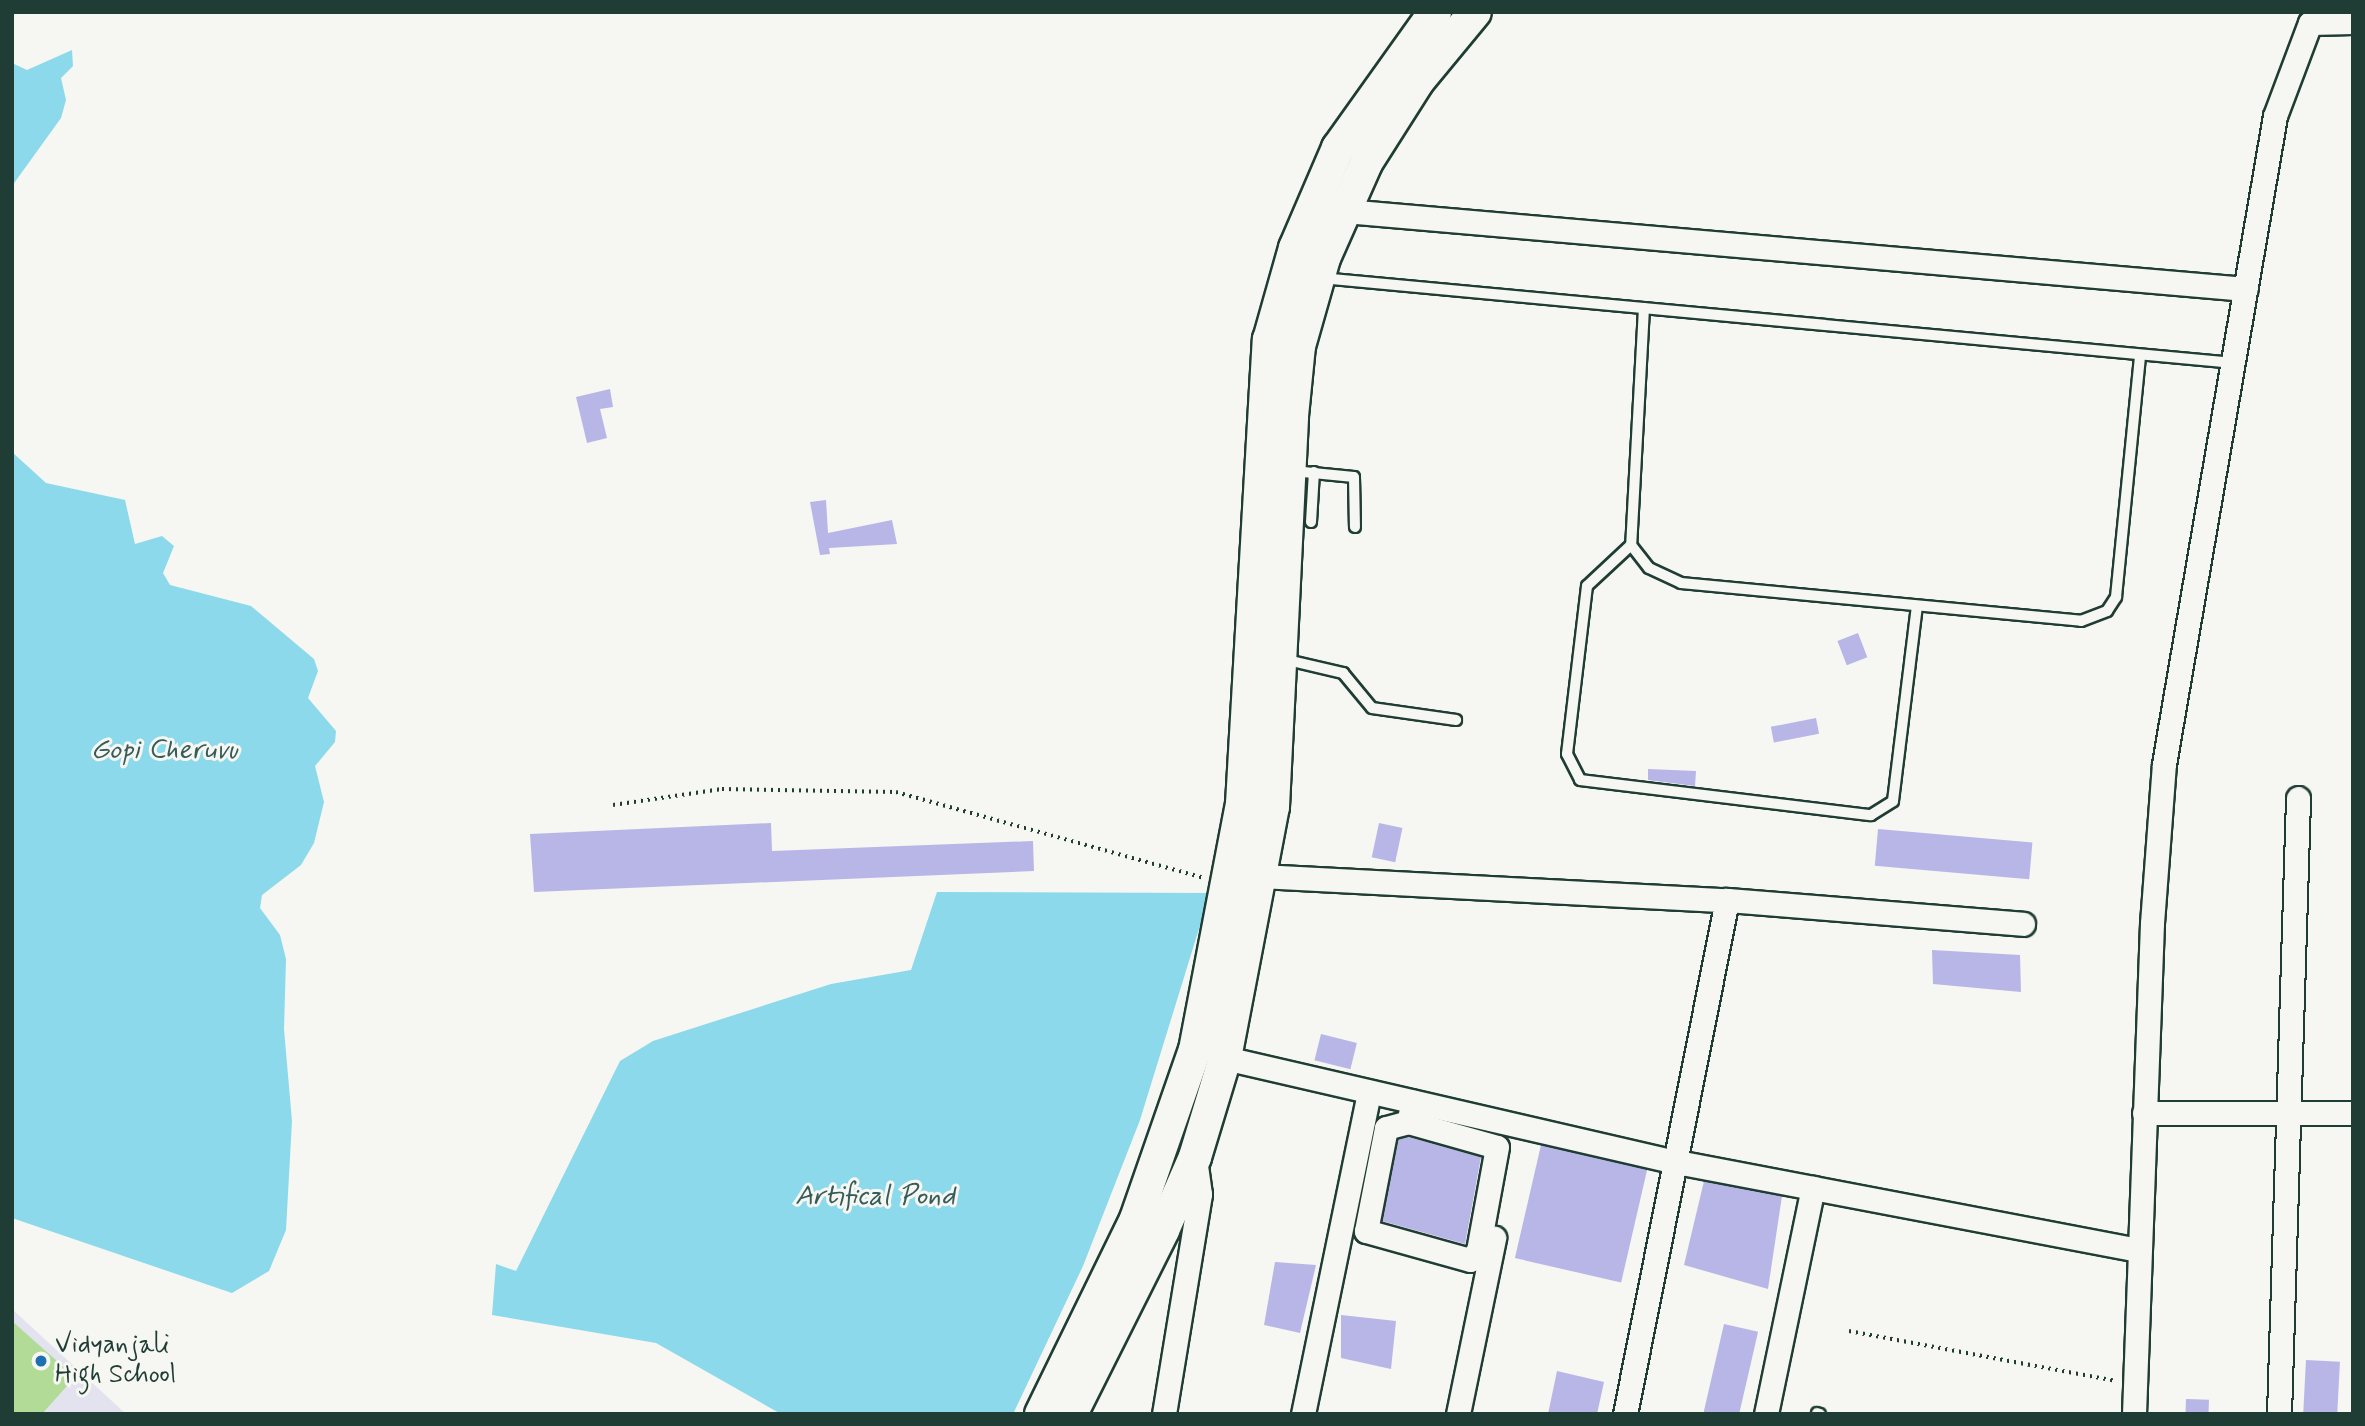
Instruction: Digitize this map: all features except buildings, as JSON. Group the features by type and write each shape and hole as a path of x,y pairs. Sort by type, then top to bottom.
{"street":[{"path":"1041,1414 1166,1146 1195,1050 1229,885 1251,688 1261,414 1269,340 1287,274 1338,148 1435,12"},
{"path":"1070,1414 1195,1157 1225,1058 1262,876 1302,471 1299,346 1318,278 1366,163 1411,92 1475,12"},
{"path":"2134,1414 2144,1113 2164,764 2275,116 2294,58 2311,23 2353,22"},
{"path":"1345,211 2246,289"},
{"path":"1287,274 1318,278"},
{"path":"2279,1414 2298,798"},
{"path":"1262,876 1727,900 2023,924"},
{"path":"1625,1414 1727,900"},
{"path":"1225,1058 1369,1092 1411,1112 1472,1127 1516,1126 1677,1162 2139,1250"},
{"path":"1303,1414 1369,1092"},
{"path":"1411,1112 1385,1128 1366,1231 1470,1260 1478,1251 1498,1152 1493,1143 1472,1127"},
{"path":"2144,1113 2353,1113"},
{"path":"1458,1414 1516,1126"},
{"path":"1166,1146 1195,1157"},
{"path":"1164,1414 1200,1194 1195,1157"},
{"path":"1766,1414 1813,1188"}],"lane":[{"path":"1318,278 2234,363"},
{"path":"1644,308 1631,545 1649,568 1681,583 1917,606 2081,621 2107,611 2116,597 2140,355"},
{"path":"1311,522 1302,471 1354,477 1355,527"},
{"path":"1631,545 1587,586 1567,754 1580,780 1871,815 1893,801 1917,606"},
{"path":"1283,659 1343,673 1372,708 1457,720"}],"path":[{"path":"613,805 722,789 896,792 1229,885"},
{"path":"1849,1331 2135,1384"}],"shaded area":[{"name":"Vidyanjali High School","path":"12,1309 126,1414 12,1414"}],"green space":[{"path":"12,1321 75,1377 42,1414 12,1414"}],"water":[{"path":"72,50 73,66 61,78 66,100 61,118 12,186 12,63 27,70"},
{"name":"Gopi Cheruvu","path":"12,452 46,483 125,500 135,544 162,536 174,546 163,573 170,585 251,606 314,659 318,671 308,698 336,731 335,742 315,766 324,802 314,843 301,865 262,895 260,908 280,935 286,959 284,1029 292,1121 286,1230 269,1271 232,1293 12,1218"},
{"name":"Artifical Pond","path":"937,892 1210,893 1140,1120 1083,1266 1013,1414 781,1414 656,1343 492,1315 496,1264 516,1271 620,1061 653,1041 831,984 911,970"}],"place":[{"name":"Vidyanjali High School","path":"41,1361"}]}
